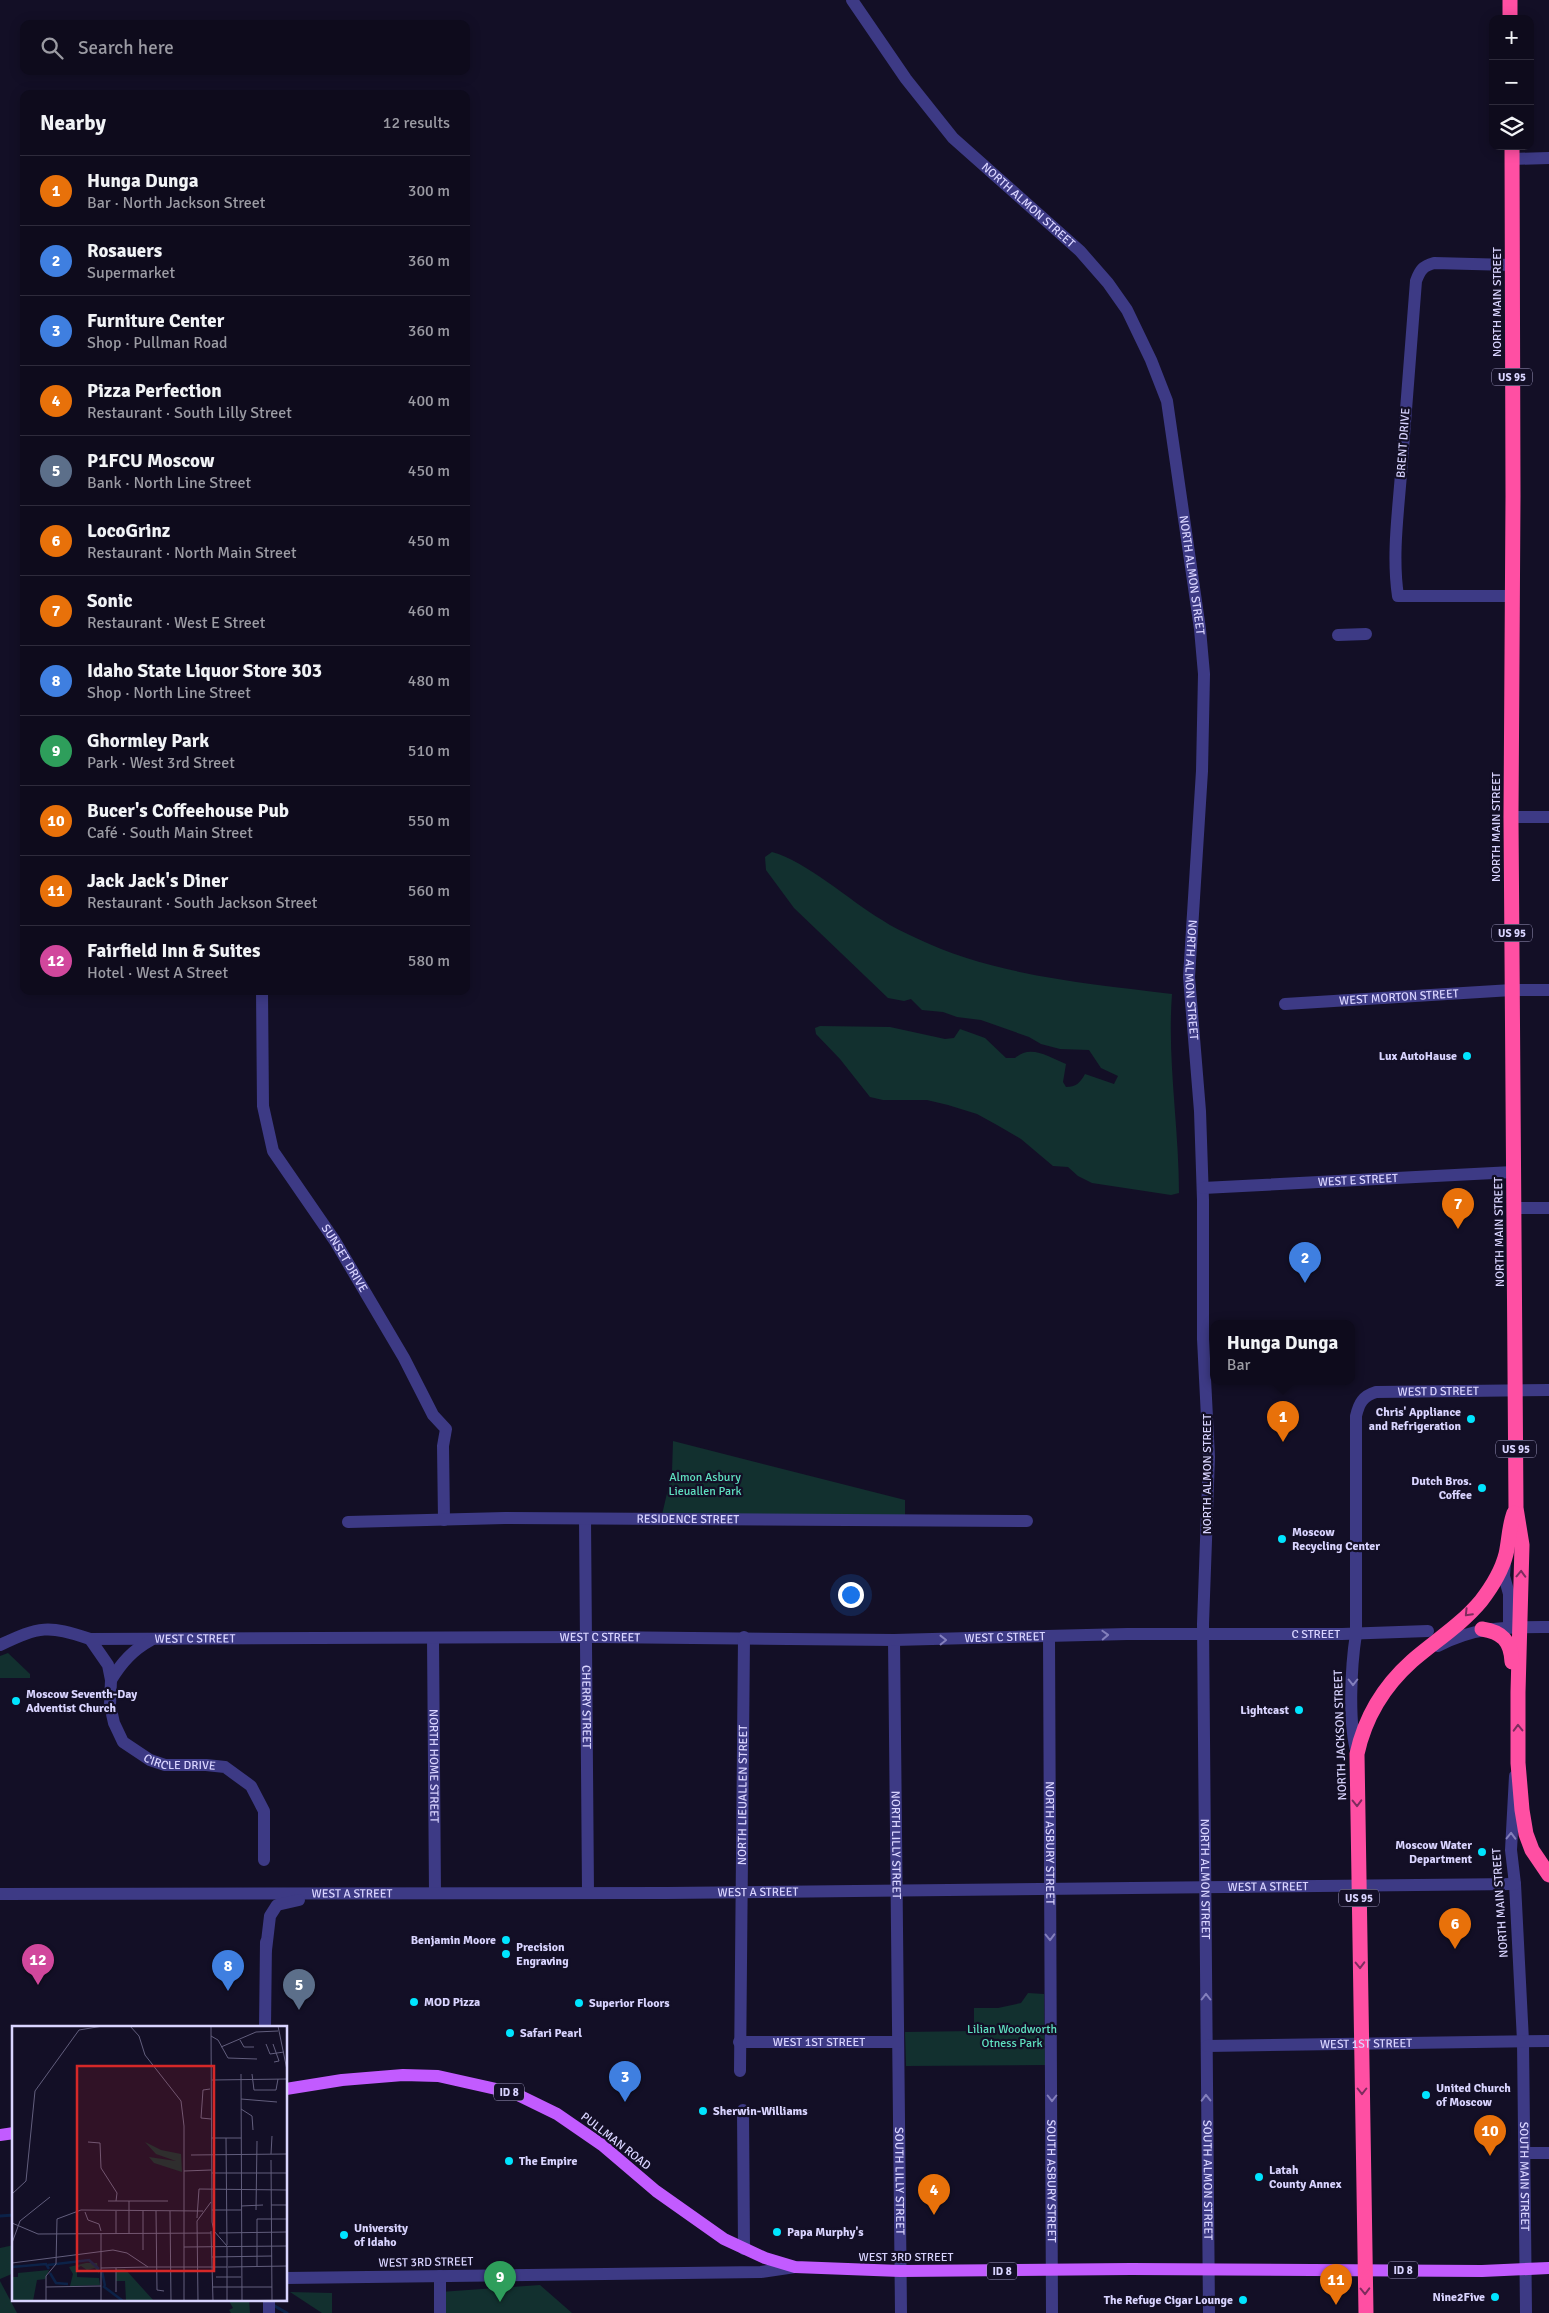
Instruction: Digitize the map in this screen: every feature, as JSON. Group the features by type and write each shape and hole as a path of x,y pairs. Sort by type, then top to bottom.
{"highway":[{"path":"1510,0 1510,15"},
{"name":"NORTH MAIN STREET","path":"1512,152 1512,990 1516,1508 1522,1545 1514,1627 1518,1692 1518,1763 1526,1834 1532,1850 1549,1875"},
{"name":"NORTH MAIN STREET","path":"1357,1754 1362,1732 1371,1711 1390,1685 1455,1626 1480,1601 1493,1583 1506,1556 1511,1520 1516,1508"},
{"path":"1482,1629 1494,1631 1508,1643 1512,1651 1512,1677 1518,1692"},
{"name":"NORTH JACKSON STREET","path":"1357,1754 1361,2042"},
{"name":"US 95","path":"1361,2042 1366,2313"}],"main road":[{"name":"PULLMAN ROAD","path":"288,2089 342,2080 402,2074 438,2076 514,2093 565,2119 602,2145 656,2191 702,2225 744,2249 795,2267"},
{"name":"WEST 3RD STREET","path":"795,2267 900,2271 1209,2269 1526,2270"},
{"name":"ID 8","path":"1526,2270 1549,2268"}],"street":[{"name":"NORTH ALMON STREET","path":"852,0 906,79 953,138 1080,250 1108,283 1127,310 1151,360 1167,401 1200,629 1204,674 1202,771 1189,977 1200,1111 1202,1339 1210,1486 1203,1634 1207,2046"},
{"path":"1512,152 1549,158"},
{"name":"BRENT DRIVE","path":"1511,265 1434,263 1424,266 1419,271 1416,281 1404,434 1397,532 1396,583 1398,596 1512,596"},
{"path":"1338,635 1366,634"},
{"path":"1511,817 1549,818"},
{"name":"WEST MORTON STREET","path":"1285,1004 1512,990 1549,990"},
{"name":"SUNSET DRIVE","path":"262,995 263,1106 273,1152 335,1241 404,1358 434,1415 446,1429 443,1446 444,1520"},
{"name":"WEST E STREET","path":"1202,1188 1514,1172"},
{"path":"1514,1208 1549,1208"},
{"name":"WEST D STREET","path":"1362,1399 1376,1392 1549,1390"},
{"name":"NORTH JACKSON STREET","path":"1357,1754 1353,1727 1353,1654 1356,1634 1356,1416 1362,1399"},
{"name":"RESIDENCE STREET","path":"348,1522 585,1519 1027,1521"},
{"name":"CHERRY STREET","path":"585,1519 588,1637 588,1893"},
{"name":"NORTH MAIN STREET","path":"1506,1556 1504,1576 1514,1627"},
{"path":"1420,1656 1464,1633 1482,1629 1549,1627"},
{"name":"WEST C STREET","path":"0,1645 31,1630 46,1628 90,1639 744,1637 894,1640 1203,1634"},
{"name":"C STREET","path":"1203,1634 1356,1634 1428,1631"},
{"name":"NORTH LIEUALLEN STREET","path":"740,2071 744,1637"},
{"name":"NORTH ASBURY STREET","path":"1049,1637 1051,2050"},
{"name":"NORTH HOME STREET","path":"433,1638 434,1893"},
{"name":"CIRCLE DRIVE","path":"90,1639 108,1665 111,1680 110,1705 114,1723 123,1742 141,1756 165,1765 206,1764 225,1768 251,1786 264,1811 264,1860"},
{"path":"111,1680 137,1648 154,1639"},
{"name":"NORTH LILLY STREET","path":"894,1640 898,2046"},
{"name":"NORTH MAIN STREET","path":"1518,1763 1512,1795 1511,1821 1523,2041"},
{"name":"WEST A STREET","path":"0,1894 743,1892 1515,1884"},
{"path":"265,1893 265,2026"},
{"path":"266,1954 270,1916 277,1905 287,1901 366,1894"},
{"name":"SOUTH MAIN STREET","path":"1523,2041 1526,2313"},
{"name":"WEST 1ST STREET","path":"1207,2046 1361,2042 1549,2041"},
{"name":"WEST 1ST STREET","path":"739,2042 898,2046"},
{"name":"SOUTH LILLY STREET","path":"898,2046 901,2313"},
{"name":"SOUTH ALMON STREET","path":"1207,2046 1209,2313"},
{"name":"SOUTH ASBURY STREET","path":"1051,2050 1052,2313"},
{"path":"743,2110 744,2249"},
{"path":"1525,2154 1549,2153"},
{"name":"WEST 3RD STREET","path":"288,2278 761,2272 795,2267"},
{"path":"440,2276 440,2313"},
{"path":"269,2300 269,2313"}],"green space":[{"path":"772,852 813,872 890,925 946,951 1009,970 1172,994 1171,1044 1179,1193 1171,1195 1092,1183 1078,1176 1068,1167 1053,1166 1021,1139 977,1114 927,1100 883,1100 870,1097 840,1059 816,1034 815,1028 820,1026 890,1027 945,1039 954,1038 960,1029 985,1038 1006,1058 1015,1058 1027,1052 1033,1052 1046,1055 1066,1064 1063,1082 1066,1087 1077,1084 1085,1074 1114,1084 1118,1076 1101,1068 1089,1050 1060,1049 1041,1044 1029,1037 981,1020 957,1017 943,1012 922,1010 911,999 904,1001 888,998 794,908 766,870 765,857"},
{"name":"Almon Asbury Lieuallen Park","path":"673,1441 905,1500 905,1521 661,1519 672,1472"},
{"path":"8,1653 30,1674 30,1678 0,1678 0,1656"},
{"name":"Lilian Woodworth Otness Park","path":"1028,1993 1044,1994 1045,2065 906,2066 905,2032 974,2031 974,2008 998,2008 1021,2003"},
{"path":"12,2245 12,2274 0,2279 0,2248"},
{"path":"0,2281 17,2313 0,2313"},
{"path":"540,2285 572,2313 440,2313 440,2292"},
{"path":"290,2292 332,2293 332,2313 322,2313"},
{"path":"229,2300 249,2300 250,2313 231,2313 229,2310 233,2308"}],"waterway":[{"path":"0,2216 12,2215"},
{"path":"273,2305 287,2313"}],"place":[{"name":"Lux AutoHause","path":"1467,1056"},
{"name":"Sonic","path":"1458,1229"},
{"name":"Rosauers","path":"1305,1283"},
{"name":"Chris' Appliance and Refrigeration","path":"1471,1419"},
{"name":"Hunga Dunga","path":"1283,1442"},
{"name":"Dutch Bros. Coffee","path":"1482,1488"},
{"name":"Moscow Recycling Center","path":"1282,1539"},
{"name":"Moscow Seventh-Day Adventist Church","path":"16,1701"},
{"name":"Lightcast","path":"1299,1710"},
{"name":"Moscow Water Department","path":"1482,1852"},
{"name":"Benjamin Moore","path":"506,1940"},
{"name":"LocoGrinz","path":"1455,1949"},
{"name":"Precision Engraving","path":"506,1954"},
{"name":"Fairfield Inn & Suites","path":"38,1985"},
{"name":"Idaho State Liquor Store 303","path":"228,1991"},
{"name":"MOD Pizza","path":"414,2002"},
{"name":"Superior Floors","path":"579,2003"},
{"name":"P1FCU Moscow","path":"299,2010"},
{"name":"Safari Pearl","path":"510,2033"},
{"name":"United Church of Moscow","path":"1426,2095"},
{"name":"Furniture Center","path":"625,2102"},
{"name":"Sherwin-Williams","path":"703,2111"},
{"name":"Bucer's Coffeehouse Pub","path":"1490,2156"},
{"name":"The Empire","path":"509,2161"},
{"name":"Latah County Annex","path":"1259,2177"},
{"name":"Pizza Perfection","path":"934,2215"},
{"name":"Papa Murphy's","path":"777,2232"},
{"name":"University of Idaho","path":"344,2235"},
{"name":"Nine2Five","path":"1495,2297"},
{"name":"The Refuge Cigar Lounge","path":"1243,2300"},
{"name":"Ghormley Park","path":"500,2302"},
{"name":"Jack Jack's Diner","path":"1336,2305"}]}
